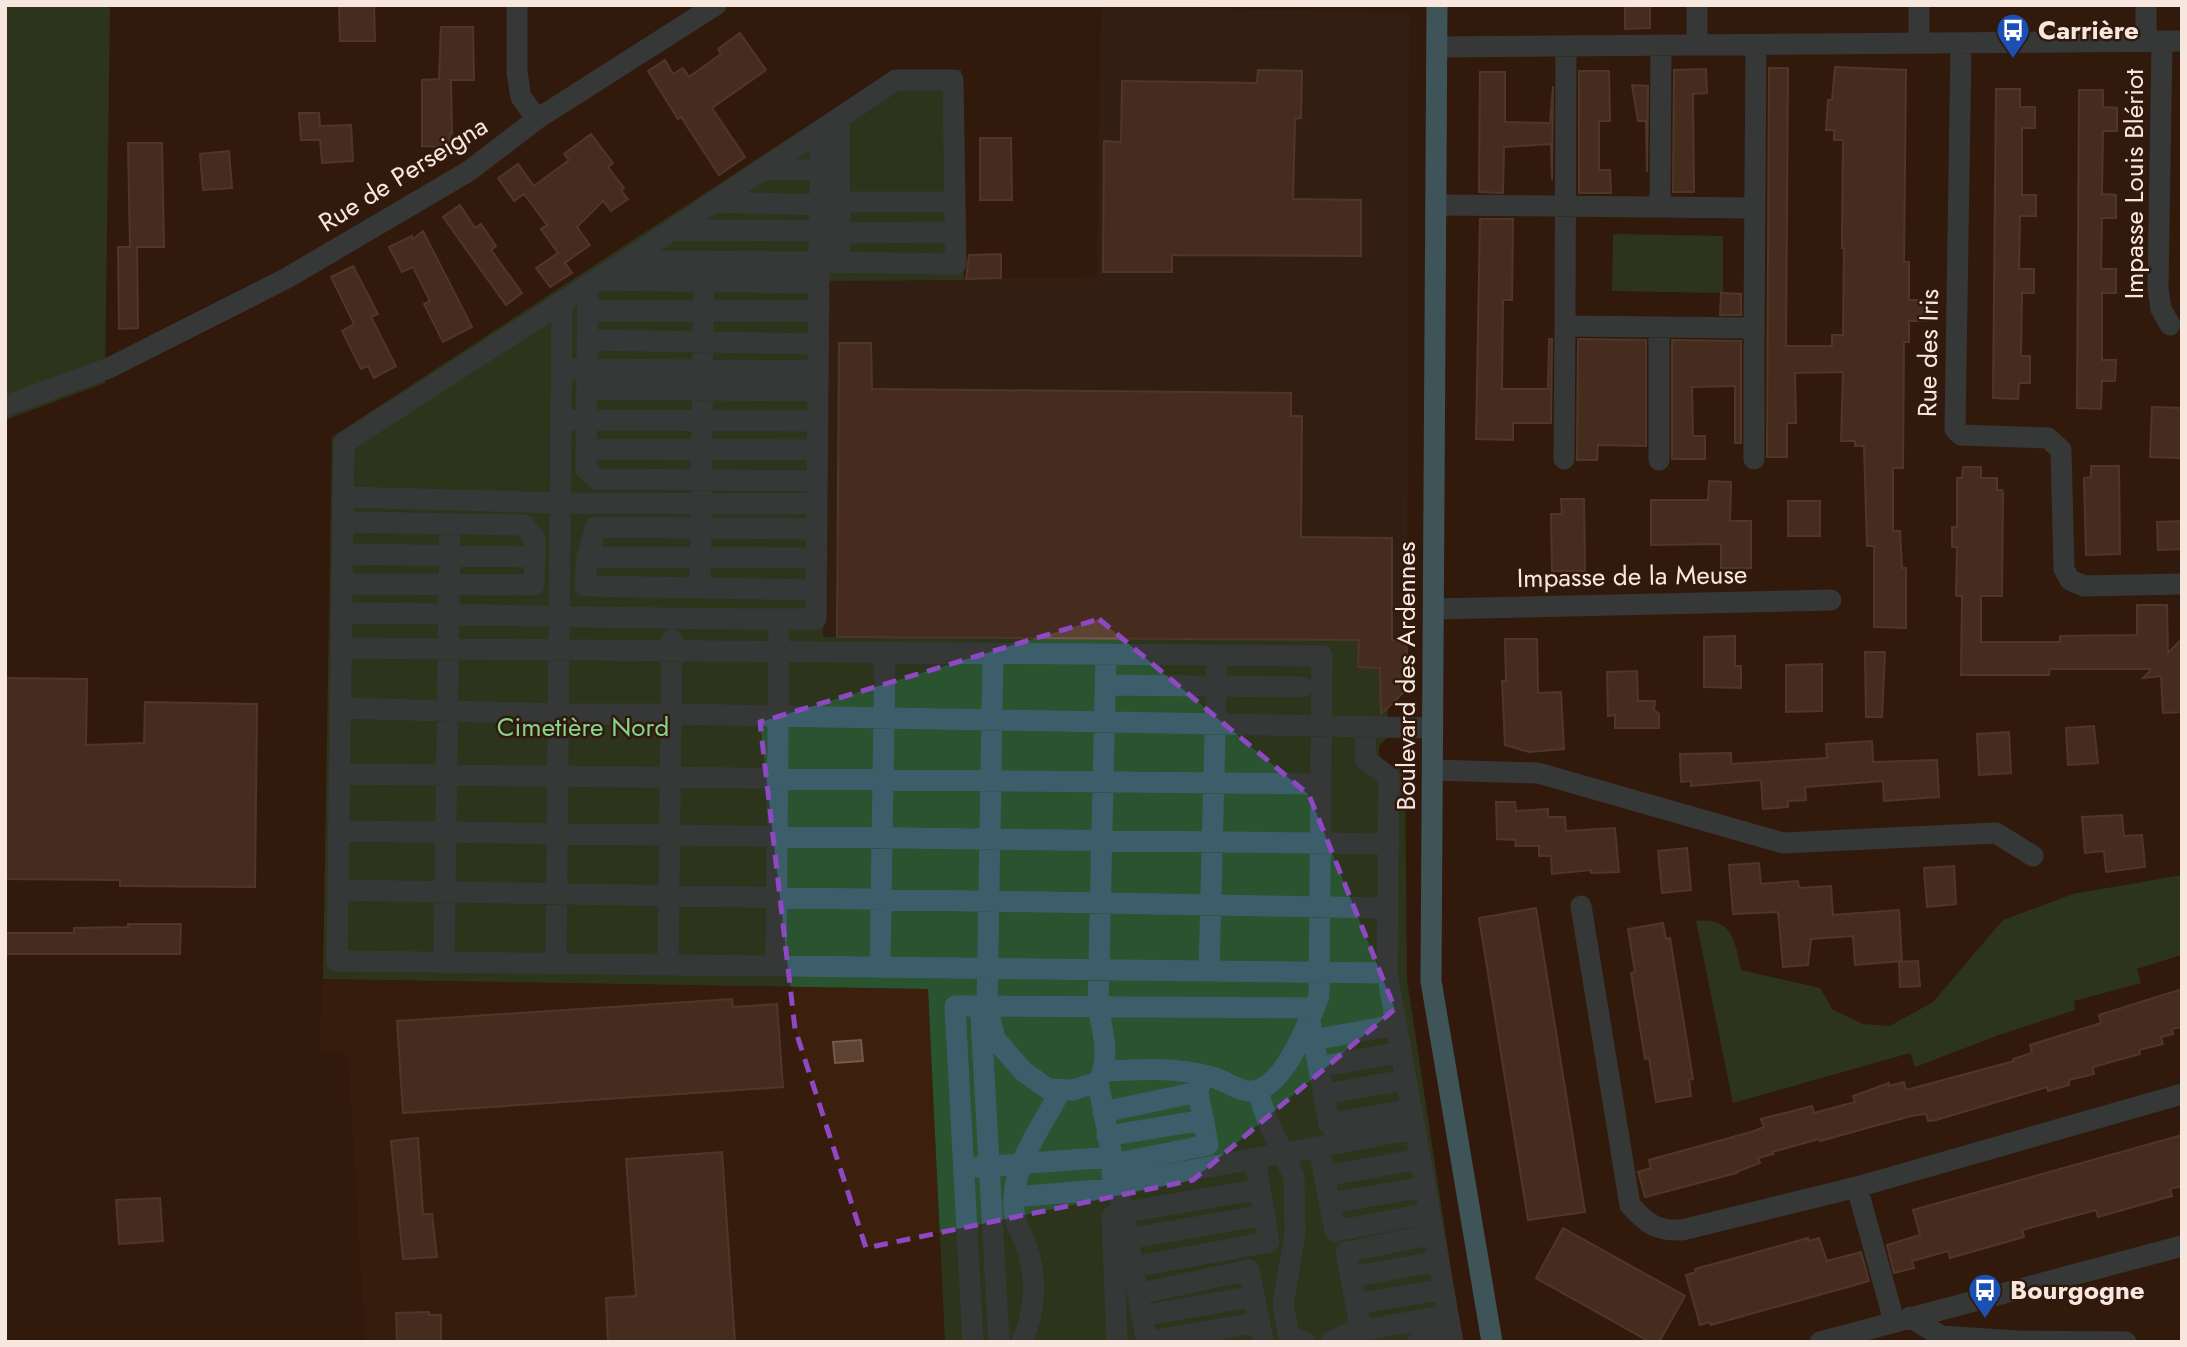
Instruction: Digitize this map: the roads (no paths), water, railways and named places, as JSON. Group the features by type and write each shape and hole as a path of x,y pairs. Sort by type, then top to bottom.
{"main road":[{"name":"Boulevard des Ardennes","path":"1437,5 1431,981 1492,1342"}],"street":[{"path":"517,5 517,73 521,97 537,119"},
{"name":"Rue de Perseigna","path":"5,406 109,369 287,278 469,171 537,119 716,5"},
{"path":"1697,5 1697,45"},
{"path":"1919,5 1919,43"},
{"name":"Impasse Louis Blériot","path":"2146,5 2163,41 2158,288 2161,309 2170,325"},
{"path":"1437,47 1919,43 1961,45 2163,41"},
{"path":"1754,459 1756,45"},
{"name":"Rue des Iris","path":"1961,45 1955,429 1961,435 2048,438 2061,450 2064,569 2070,580 2084,586 2182,584"},
{"path":"1564,459 1566,46"},
{"path":"1660,207 1661,46"},
{"path":"592,283 704,271 956,264 953,79 897,80 626,261 344,443 337,961 1387,974"},
{"path":"342,613 559,615 673,620 816,619 819,312 830,232 830,203 839,119"},
{"path":"821,131 820,170 830,203"},
{"path":"761,170 820,170"},
{"path":"715,202 955,202"},
{"path":"1436,205 1755,208"},
{"path":"673,230 956,232"},
{"path":"626,261 704,271"},
{"path":"700,588 704,271"},
{"path":"592,283 587,311 586,468 597,479 817,481"},
{"path":"556,964 562,303"},
{"path":"587,311 819,312"},
{"path":"1565,326 1754,328"},
{"path":"1659,327 1659,460"},
{"path":"587,340 819,344"},
{"path":"561,369 587,379 818,381"},
{"path":"560,420 818,421"},
{"path":"586,449 817,450"},
{"path":"343,497 560,503 817,503"},
{"path":"342,584 534,585 535,556 535,539 524,526 343,522"},
{"path":"444,962 450,523"},
{"path":"816,590 585,586 587,557 596,527 817,529"},
{"path":"342,554 535,556"},
{"path":"587,557 817,558"},
{"name":"Impasse de la Meuse","path":"1435,609 1830,600"},
{"path":"776,966 779,619"},
{"path":"668,965 673,620"},
{"path":"341,648 1322,656 1319,996 1312,1023 1303,1040 1275,1078 1262,1089 1250,1092 1201,1084 1146,1069 1101,1076 1073,1090 1048,1089 1023,1070 995,1039 984,1006"},
{"path":"880,968 885,653"},
{"path":"993,653 988,969 984,1006 999,1342"},
{"path":"1106,654 1098,970 1098,1007 1104,1040 1102,1112 1147,1342 1261,1332 1249,1270 1138,1294"},
{"path":"1209,971 1217,655"},
{"path":"1105,685 1302,687"},
{"path":"340,708 558,714 1433,727"},
{"path":"1366,726 1365,759 1389,777 1387,974 1451,1331"},
{"path":"1433,770 1538,773 1783,843 1996,833 2033,856"},
{"path":"340,774 1321,784"},
{"path":"339,831 1389,844"},
{"path":"338,890 1388,908"},
{"path":"1581,906 1630,1205 1644,1221 1664,1230 1682,1230 1857,1187 2182,1094"},
{"path":"973,1342 955,1006 1098,1007 1312,1023 1396,1025"},
{"path":"1312,1023 1329,1124 1413,1119"},
{"path":"1318,1067 1401,1052"},
{"path":"1324,1094 1406,1080"},
{"path":"1102,1112 1201,1084"},
{"path":"1014,1197 1112,1166 1208,1145 1201,1084"},
{"path":"1022,1342 1031,1320 1034,1273 1016,1225 1014,1197 1021,1165 1061,1090"},
{"path":"1257,1090 1294,1177 1295,1234 1283,1304 1289,1337 1305,1342"},
{"path":"964,1167 1112,1166 1255,1160 1319,1148 1413,1119"},
{"path":"1112,1166 1204,1120"},
{"path":"1319,1148 1335,1231 1430,1213"},
{"path":"1324,1175 1420,1159"},
{"path":"1133,1267 1269,1242 1255,1160"},
{"path":"1112,1166 1117,1342"},
{"path":"1330,1203 1425,1186"},
{"path":"1857,1187 1902,1319 1941,1336 2017,1341 2126,1342"},
{"path":"1122,1213 1260,1189"},
{"path":"1127,1239 1265,1215"},
{"path":"1361,1331 1346,1252 1434,1234"},
{"path":"1820,1342 2182,1246"},
{"path":"1351,1277 1439,1261"},
{"path":"1356,1304 1444,1289"},
{"path":"1142,1316 1254,1296"},
{"path":"1331,1342 1349,1333 1361,1331 1451,1331"},
{"path":"1417,1342 1451,1331"}],"place":[{"name":"Carrière","path":"2013,60"},
{"name":"Bourgogne","path":"1985,1320"}],"park label":[{"name":"Cimetière Nord","path":"583,727"}]}
